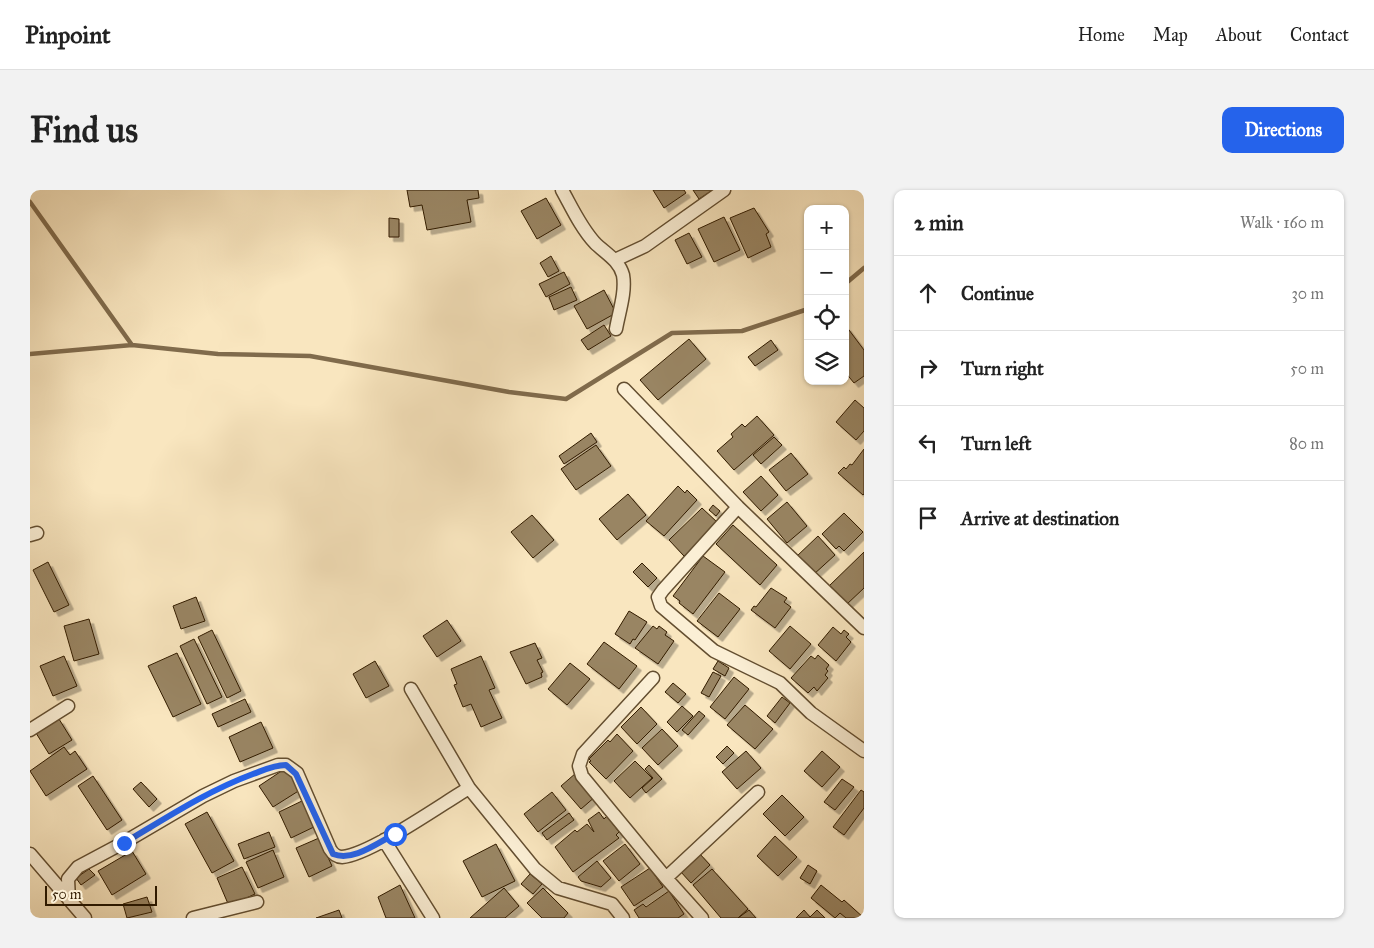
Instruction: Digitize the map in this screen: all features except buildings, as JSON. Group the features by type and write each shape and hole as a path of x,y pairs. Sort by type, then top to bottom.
{"street":[{"path":"562,190 584,229 596,244 615,260 622,273 624,288 616,329"},
{"path":"615,260 645,246 672,225 724,190"},
{"path":"624,389 738,508 864,628"},
{"path":"738,508 663,590 658,597 661,606 714,651 780,683 811,713 864,751"},
{"path":"653,678 583,754 579,766 582,776 666,878 702,918"},
{"path":"411,689 469,788 547,881 558,888 612,904 623,918"},
{"path":"30,730 68,706"},
{"path":"70,900 68,879 78,867 124,843 203,796 234,781 278,765 286,765 296,774 333,854 340,857 367,849 384,840 469,788"},
{"path":"666,878 758,792"},
{"path":"384,840 433,918"},
{"path":"30,854 85,918"},
{"path":"193,918 257,902"}],"waterway":[{"path":"30,202 132,345"},
{"path":"849,281 864,268"},
{"path":"30,354 132,345 218,354 310,356 509,392 566,399 672,333 742,331 804,310"}],"route":[{"path":"124,843 203,796 234,781 278,765 286,765 293,768 333,854 340,857 348,856 367,849 395,834"}]}
